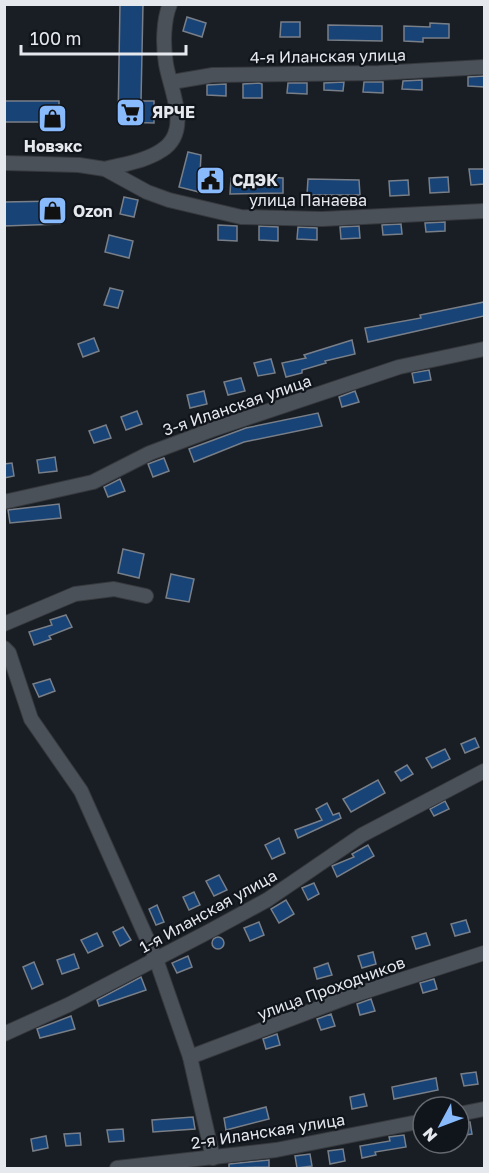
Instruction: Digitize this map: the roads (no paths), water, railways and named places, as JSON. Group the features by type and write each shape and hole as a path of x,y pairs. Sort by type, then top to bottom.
{"street":[{"path":"4,163 79,165 105,169 147,158 169,145 173,139 177,121 172,82 166,65 165,21 170,4"},
{"name":"4-я Иланская улица","path":"172,82 213,75 390,72 484,67"},
{"name":"улица Панаева","path":"105,169 163,198 241,217 321,219 484,211"},
{"name":"3-я Иланская улица","path":"4,502 93,482 150,453 399,367 484,349"},
{"path":"4,624 75,594 114,589 146,596"},
{"path":"4,648 9,653 31,719 81,791 156,959 190,1057 213,1158"},
{"name":"1-я Иланская улица","path":"4,1034 68,1005 267,900 362,835 484,771"},
{"name":"улица Проходчиков","path":"190,1057 348,998 484,953"},
{"name":"2-я Иланская улица","path":"117,1168 276,1150 411,1123"}],"place":[{"name":"ЯРЧЕ","path":"131,112"},
{"name":"Новэкс","path":"53,118"},
{"name":"СДЭК","path":"211,180"},
{"name":"Ozon","path":"52,211"}]}
